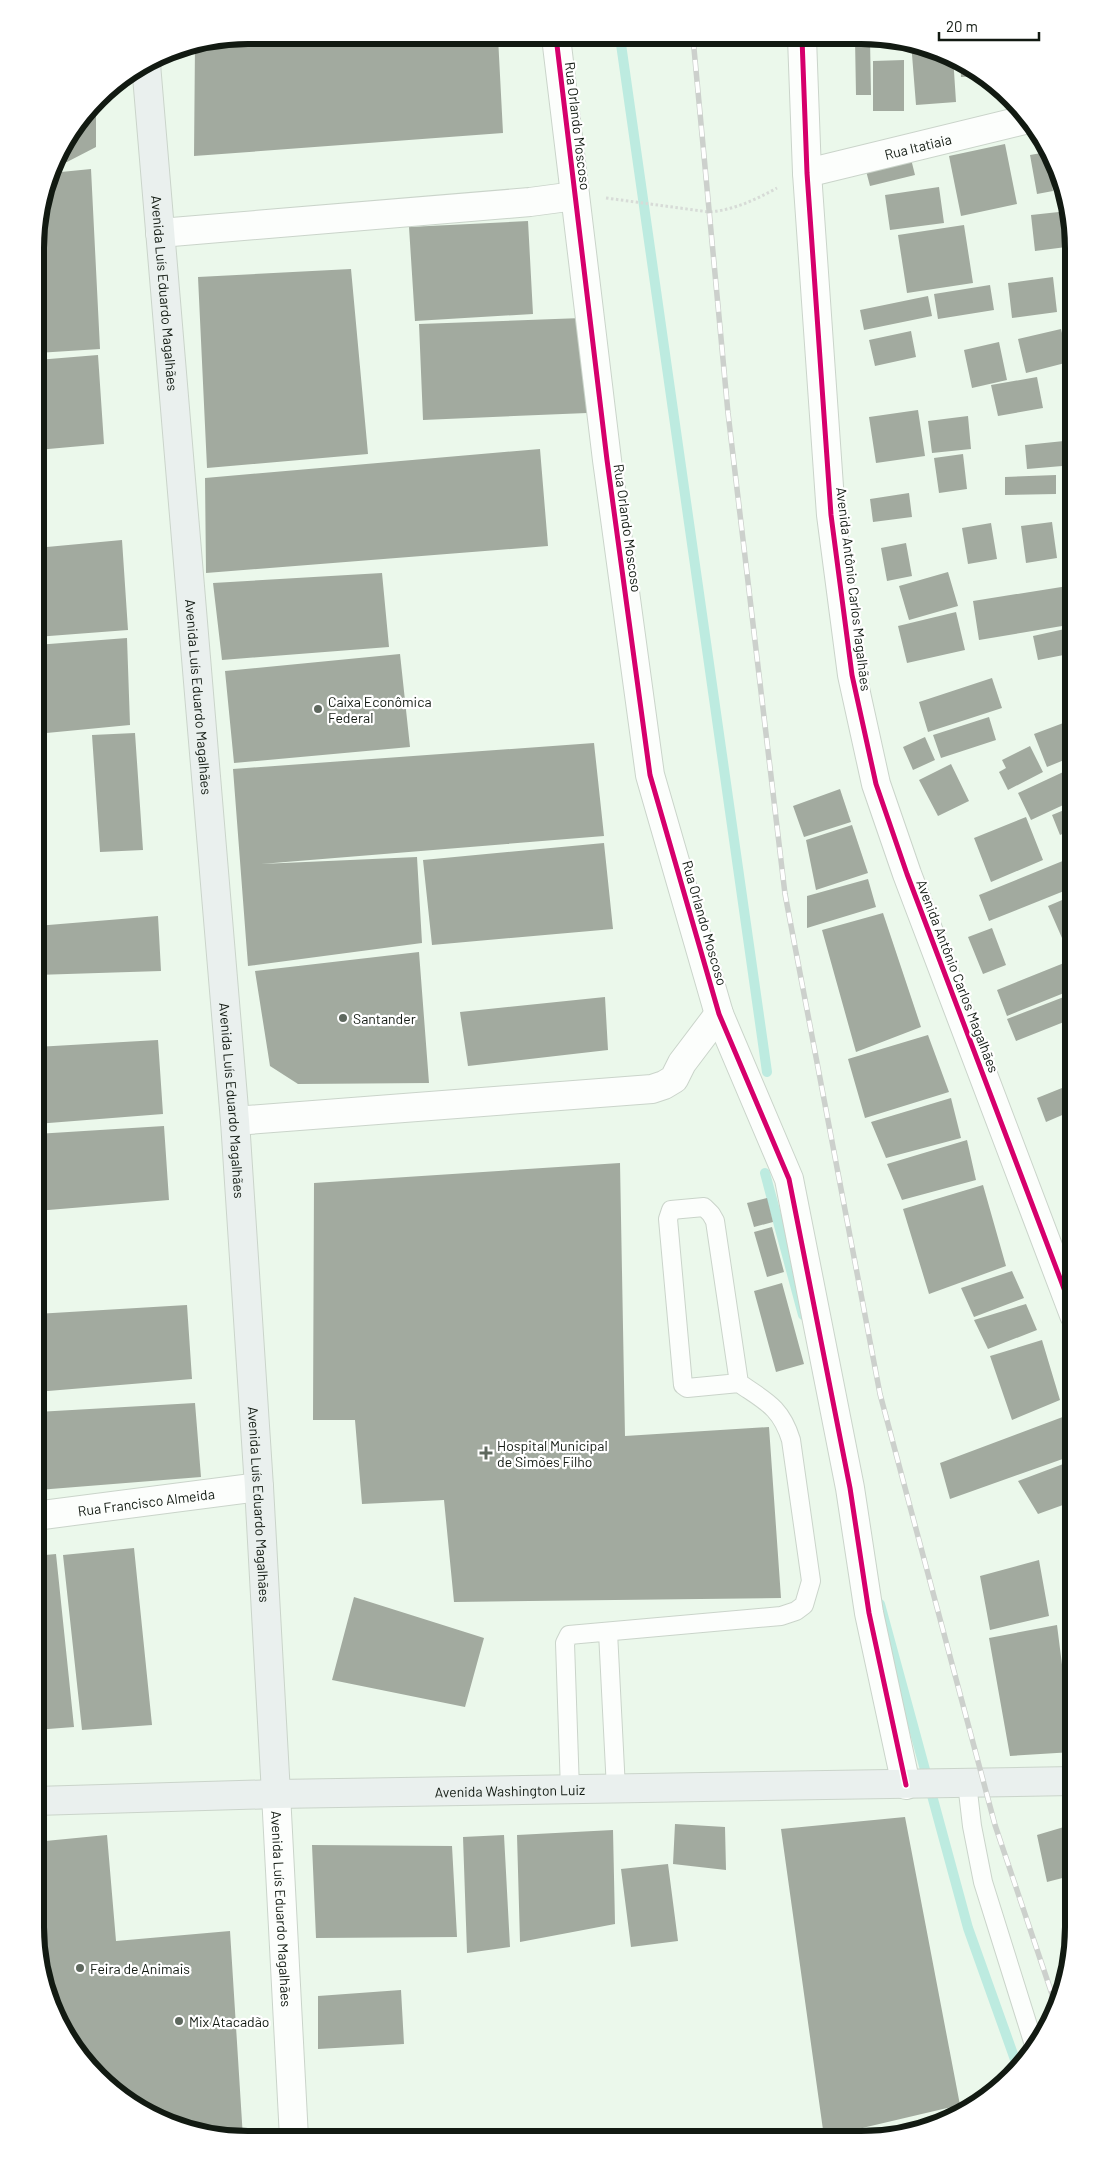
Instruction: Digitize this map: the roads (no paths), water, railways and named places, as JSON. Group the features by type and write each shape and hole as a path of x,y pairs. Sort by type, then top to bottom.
{"main road":[{"name":"Avenida Luís Eduardo Magalhães","path":"147,71 235,1121 259,1487 276,1794"},
{"name":"Avenida Washington Luiz","path":"44,1801 276,1794 1065,1781"}],"street":[{"name":"Rua Orlando Moscoso","path":"557,44 607,460 650,775 720,1014 789,1180 850,1488 869,1613 913,1784"},
{"name":"Avenida Antônio Carlos Magalhães","path":"802,44 807,173 831,515 852,674 876,784 907,874 1065,1291"},
{"name":"Rua Itatiaia","path":"807,173 1021,121"},
{"path":"160,233 530,202 576,196"},
{"path":"235,1121 652,1089 664,1086 674,1079 682,1063 720,1014"},
{"name":"Rua Francisco Almeida","path":"44,1515 259,1487"},
{"name":"Avenida Luís Eduardo Magalhães","path":"276,1794 294,2131"}],"lane":[{"path":"570,1790 565,1643 569,1635 781,1616 796,1611 804,1605 811,1581 791,1440 786,1424 780,1414 769,1403 739,1383 688,1388 683,1385 668,1220 671,1210 704,1207 711,1214 714,1221 739,1383"},
{"path":"608,1632 616,1789"},
{"path":"970,1783 972,1826 983,1882 1032,2038"}],"waterway":[{"path":"621,44 767,1072"},
{"path":"765,1173 803,1315"},
{"path":"880,1604 968,1928 1016,2061"}],"railway":[{"path":"694,44 728,413 785,894 880,1394 995,1825 1053,1997"}],"place":[{"name":"Caixa Econômica Federal","path":"318,709"},
{"name":"Santander","path":"343,1018"},
{"name":"Hospital Municipal de Simões Filho","path":"486,1453"},
{"name":"Feira de Animais","path":"80,1968"},
{"name":"Mix Atacadão","path":"179,2021"}]}
